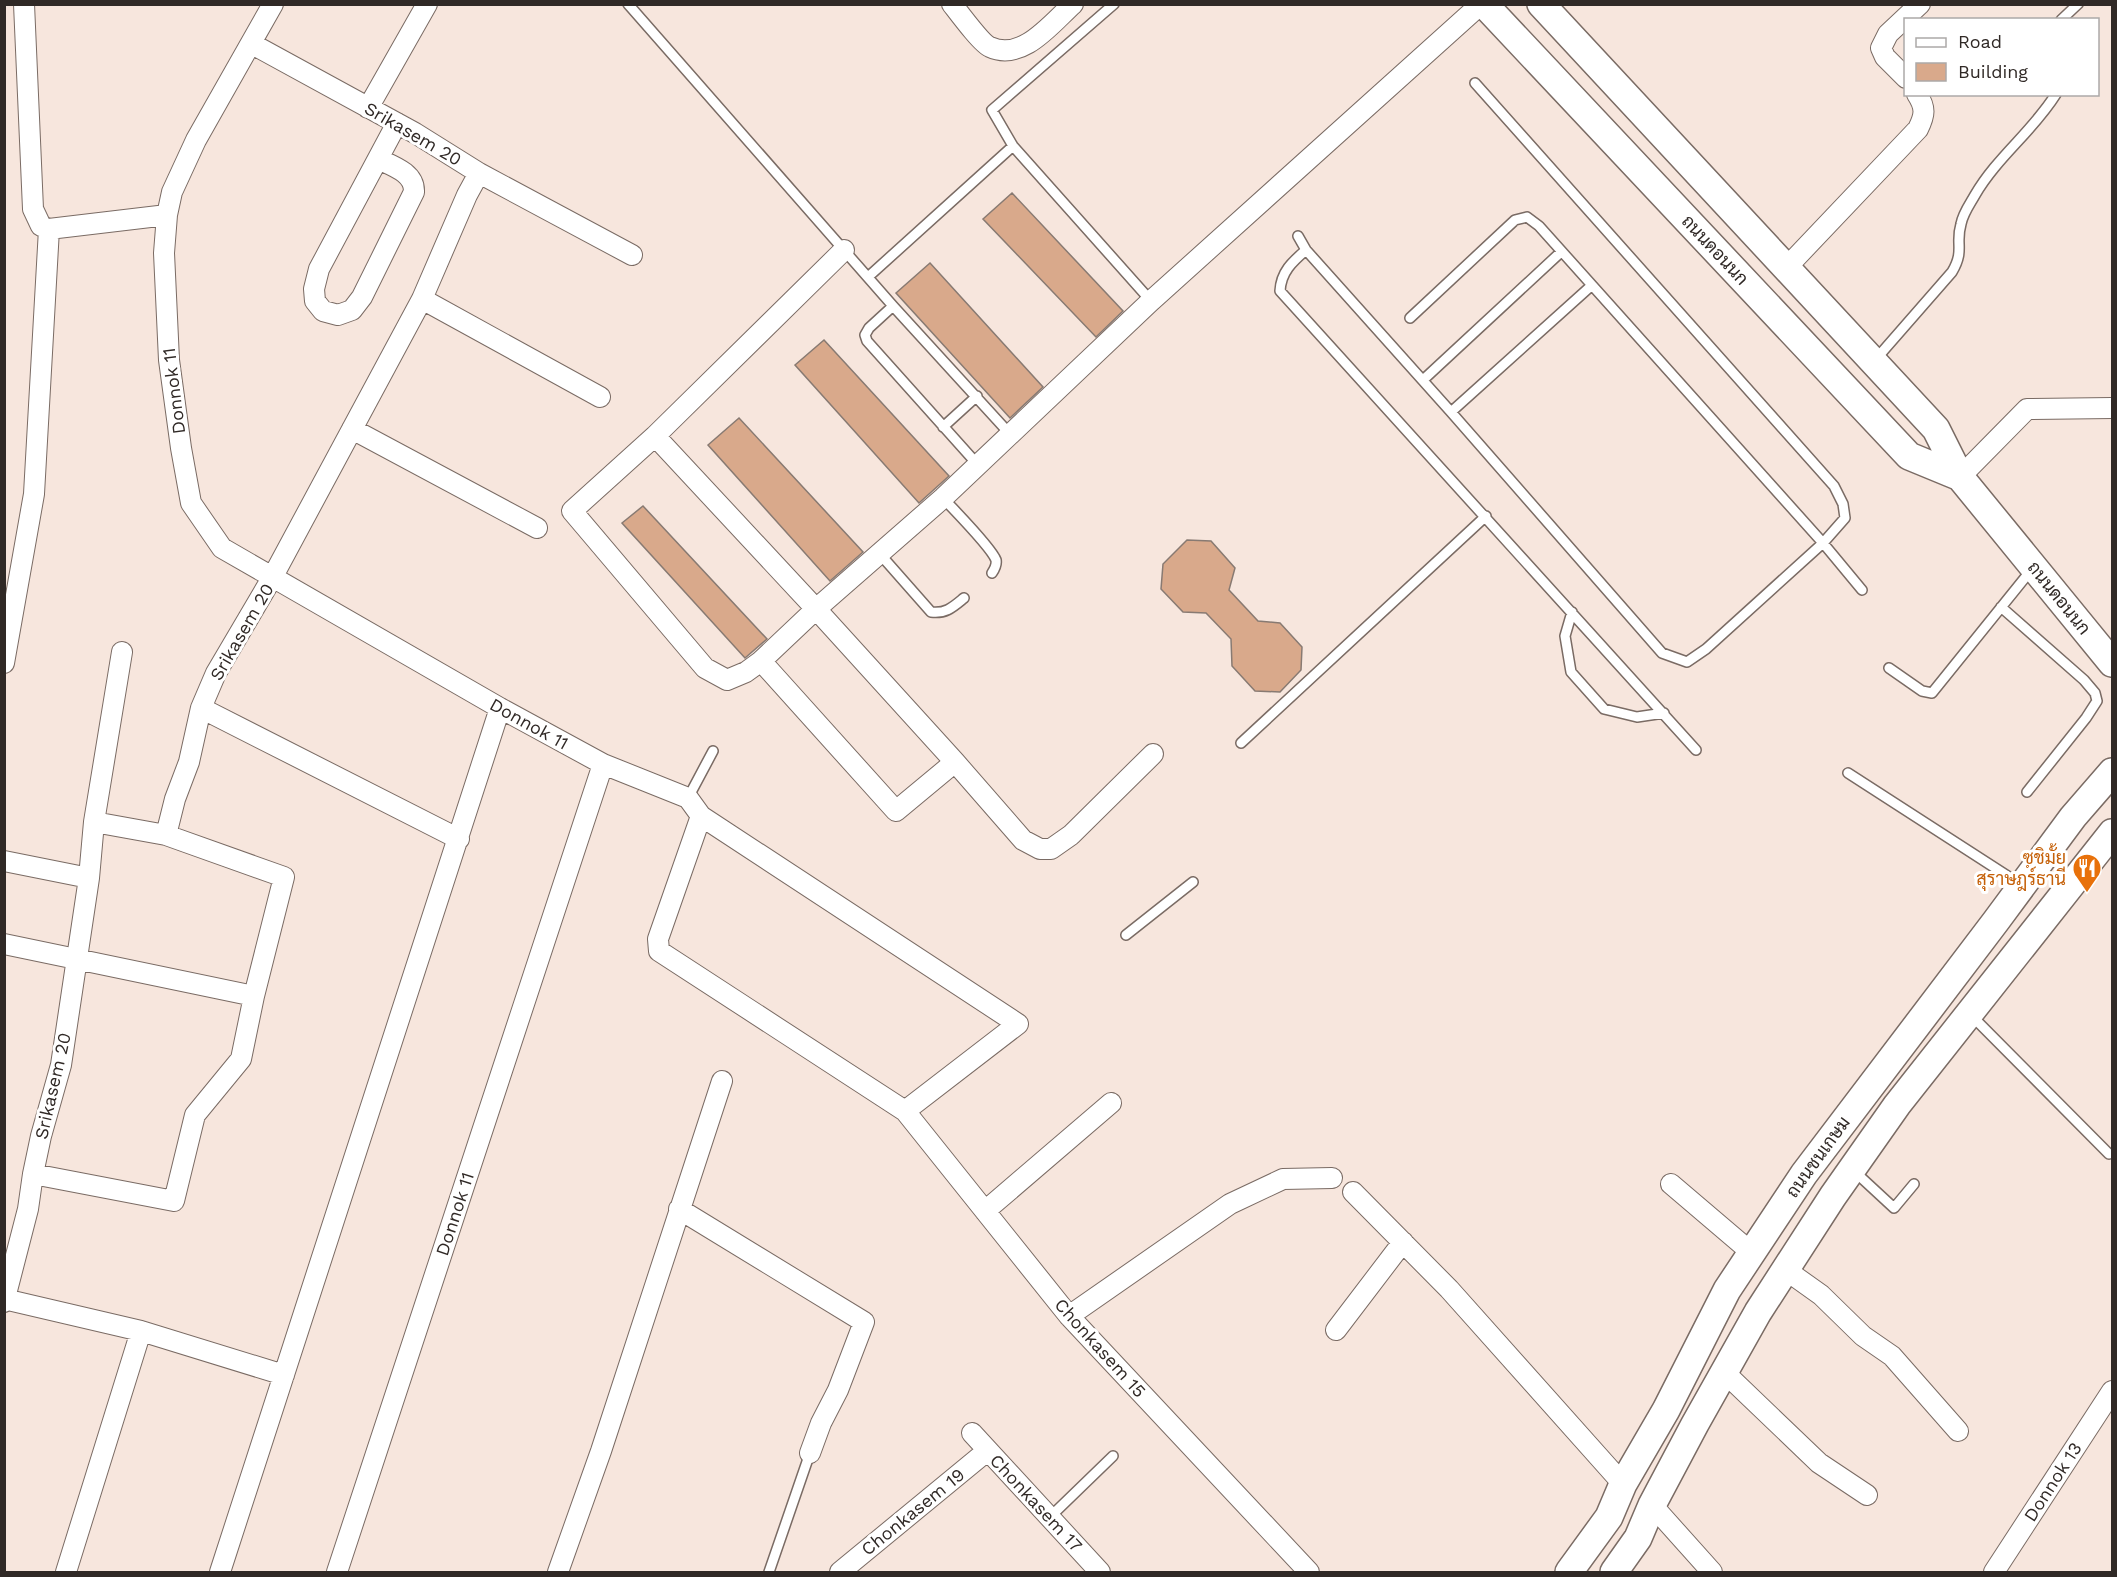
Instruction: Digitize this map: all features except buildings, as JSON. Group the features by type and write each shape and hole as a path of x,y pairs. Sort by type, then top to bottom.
{"main road":[{"name":"ถนนดอนนก","path":"1483,4 1909,456 1959,477"},
{"name":"ถนนดอนนก","path":"1541,4 1936,429 1959,477 2112,663"},
{"name":"ถนนชนเกษม","path":"1569,1572 1609,1517 1623,1484 1666,1410 1727,1290 1804,1174 2073,817 2112,772"},
{"name":"ถนนชนเกษม","path":"1614,1572 1638,1538 1652,1506 1758,1312 1852,1169 1897,1105 2112,833"}],"street":[{"path":"24,4 33,209 41,226 49,228 167,215"},
{"name":"Donnok 11","path":"273,4 196,140 172,192 167,215 164,253 169,360 191,503 222,548 603,765 337,1572"},
{"path":"368,108 427,4"},
{"path":"952,4 988,47 1008,51 1026,45 1073,4"},
{"path":"844,250 655,436 572,511 705,668 727,680 746,672 761,661 816,609 943,498 1009,433 1151,301 1483,4"},
{"path":"1905,18 1920,4"},
{"path":"1904,18 1888,33 1881,48 1885,57 1904,77"},
{"name":"Srikasem 20","path":"166,835 175,799 189,762 201,708 216,674 273,578 422,298 479,173 397,123 252,44"},
{"path":"1786,268 1918,129 1925,116 1923,104 1918,96"},
{"path":"378,159 406,174 413,182 414,192 362,297 352,310 338,315 323,311 315,301 314,289 319,269 397,123"},
{"path":"479,173 632,255"},
{"path":"4,663 34,494 49,228"},
{"path":"422,298 600,397"},
{"path":"1959,477 2027,409 2112,408"},
{"path":"352,429 537,528"},
{"path":"655,436 816,609 1023,840 1040,849 1051,849 1071,835 1153,754"},
{"name":"Srikasem 20","path":"5,1300 28,1209 33,1174 61,1065 94,822 122,652"},
{"path":"761,661 896,811 955,762"},
{"path":"201,708 459,840"},
{"path":"220,1572 500,708"},
{"path":"603,765 688,798 701,816 1018,1024 905,1111"},
{"name":"Chonkasem 15","path":"701,816 658,939 659,951 905,1111 1070,1316 1309,1572"},
{"path":"33,1174 174,1201 195,1115 241,1059 254,996 284,877 166,835 94,822"},
{"path":"4,861 88,878"},
{"path":"4,944 254,996"},
{"path":"558,1572 601,1451 722,1081"},
{"path":"985,1211 1111,1103"},
{"path":"1070,1316 1230,1204 1283,1179 1332,1178"},
{"path":"1671,1184 1752,1253"},
{"path":"1353,1192 1449,1289 1623,1484"},
{"path":"680,1209 864,1322 838,1390 821,1423 810,1453"},
{"path":"1336,1330 1403,1242"},
{"path":"1786,1269 1821,1295 1863,1336 1892,1356 1958,1431"},
{"path":"5,1300 141,1332 284,1375"},
{"path":"66,1572 141,1332"},
{"path":"1724,1372 1819,1463 1867,1495"},
{"name":"Donnok 13","path":"1994,1572 2112,1391"},
{"name":"Chonkasem 17","path":"972,1433 1100,1572"},
{"name":"Chonkasem 19","path":"840,1572 987,1451"},
{"path":"1652,1506 1712,1572"}],"lane":[{"path":"628,4 893,306 1009,433"},
{"path":"1114,4 992,110 1013,146 1151,301"},
{"path":"2063,18 2078,4"},
{"path":"1298,236 1306,250 1662,652 1687,662 1706,649 1823,543 1845,518 1843,504 1833,486 1475,84"},
{"path":"1874,362 1952,272 1959,261 1960,224 1976,192 1998,162 2054,96"},
{"path":"868,277 1013,146"},
{"path":"1410,318 1515,220 1527,217 1539,226 1823,543 1862,590"},
{"path":"1306,250 1288,266 1280,291 1696,750"},
{"path":"1423,380 1561,252"},
{"path":"1451,412 1592,286"},
{"path":"893,306 869,328 865,335 867,341 978,465"},
{"path":"943,427 977,396"},
{"path":"943,498 996,560 996,567 992,573"},
{"path":"1241,743 1486,516"},
{"path":"879,554 931,612 941,613 951,609 964,598"},
{"path":"1889,668 1922,691 1932,693 2033,567"},
{"path":"2001,607 2084,680 2095,693 2097,701 2027,792"},
{"path":"1572,612 1565,636 1571,672 1604,709 1637,717 1664,713"},
{"path":"688,798 713,751"},
{"path":"1848,772 2022,886"},
{"path":"1126,935 1193,882"},
{"path":"1969,1013 2109,1154"},
{"path":"1852,1169 1894,1208 1914,1184"},
{"path":"769,1572 810,1453"},
{"path":"1049,1518 1113,1456"}],"place":[{"name":"ซูชิมั้ย สุราษฎร์ธานี","path":"2087,894"}]}
